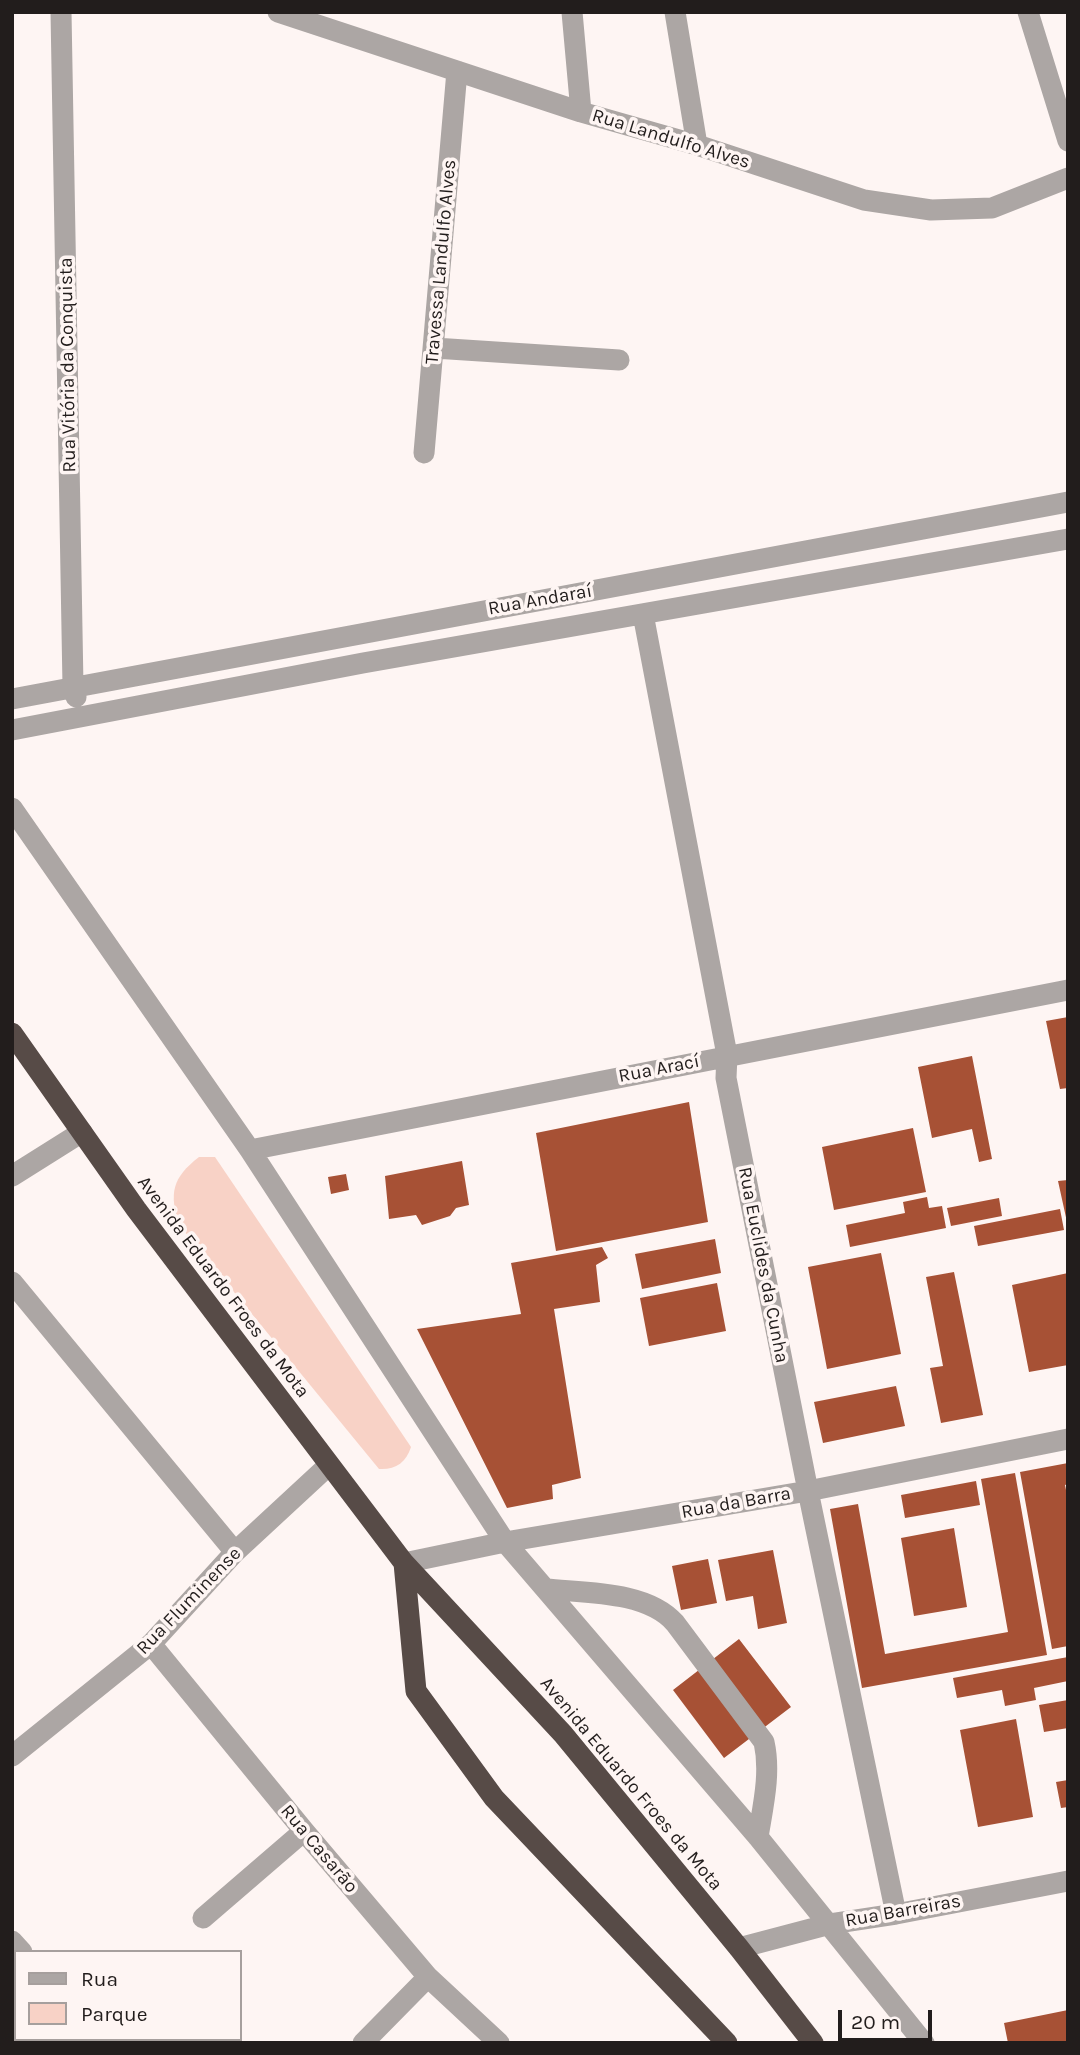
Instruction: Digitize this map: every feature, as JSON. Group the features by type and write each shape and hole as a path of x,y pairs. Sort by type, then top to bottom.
{"highway":[{"name":"Avenida Eduardo Froes da Mota","path":"12,1033 136,1209 404,1563 563,1734 740,1948 813,2043"},
{"path":"404,1563 415,1691 494,1798 727,2043"}],"street":[{"name":"Rua Vitória da Conquista","path":"61,12 74,686 81,716"},
{"name":"Rua Landulfo Alves","path":"278,12 581,112 697,145 864,200 931,210 992,208 1068,178"},
{"path":"572,12 581,112"},
{"path":"675,12 697,145"},
{"path":"1028,12 1068,141"},
{"name":"Travessa Landulfo Alves","path":"424,453 457,71"},
{"path":"434,348 618,360"},
{"name":"Rua Andaraí","path":"12,699 1068,502"},
{"name":"Rua Andaraí","path":"12,730 376,660 1068,539"},
{"name":"Rua Euclides da Cunha","path":"643,614 727,1055 726,1078 807,1491 895,1914"},
{"path":"12,808 250,1150 505,1542 758,1837 924,2043"},
{"name":"Rua Arací","path":"250,1150 1068,990"},
{"path":"12,1176 82,1132"},
{"path":"12,1282 235,1552"},
{"name":"Rua da Barra","path":"404,1563 505,1542 807,1491 1068,1438"},
{"name":"Rua Fluminense","path":"12,1756 151,1644 235,1552 329,1465"},
{"path":"546,1589 617,1596 640,1602 667,1615 764,1742 768,1758 758,1837"},
{"name":"Rua Casarão","path":"151,1644 428,1977 499,2043"},
{"path":"203,1918 304,1831"},
{"name":"Rua Barreiras","path":"740,1948 830,1924 1068,1881"},
{"path":"363,2043 428,1977"}],"green space":[{"path":"199,1157 215,1157 411,1447 399,1464 379,1469 179,1225 174,1204 175,1187 183,1172"}],"building":[{"path":"1068,1017 1068,1088 1060,1089 1046,1021"},
{"path":"972,1056 992,1159 979,1162 972,1129 932,1138 918,1067"},
{"path":"689,1102 708,1222 556,1251 536,1133"},
{"path":"913,1128 926,1192 834,1210 822,1147"},
{"path":"462,1161 469,1205 456,1208 450,1216 422,1225 416,1215 389,1219 385,1176"},
{"path":"346,1174 349,1190 331,1194 328,1177"},
{"path":"1068,1180 1068,1222 1067,1222 1058,1181"},
{"path":"927,1197 929,1208 942,1206 946,1228 850,1247 846,1225 905,1213 903,1202"},
{"path":"999,1198 1002,1216 951,1226 947,1208"},
{"path":"1060,1209 1064,1230 978,1246 974,1226"},
{"path":"715,1239 721,1273 642,1289 635,1254"},
{"path":"602,1247 608,1258 596,1265 600,1302 554,1309 581,1478 552,1485 553,1499 507,1508 417,1329 521,1314 511,1263"},
{"path":"881,1253 901,1354 827,1369 808,1267"},
{"path":"954,1272 983,1415 941,1423 930,1368 943,1366 926,1277"},
{"path":"1068,1273 1068,1365 1029,1372 1012,1285"},
{"path":"717,1283 726,1331 649,1346 640,1298"},
{"path":"896,1386 905,1426 823,1443 814,1402"},
{"path":"1068,1463 1068,1484 1065,1485 1068,1500 1068,1646 1052,1649 1020,1472"},
{"path":"1015,1473 1047,1655 862,1688 830,1509 858,1504 885,1654 1008,1632 981,1479"},
{"path":"976,1481 980,1505 905,1518 901,1495"},
{"path":"954,1528 967,1607 914,1616 901,1538"},
{"path":"773,1550 787,1623 758,1629 753,1596 726,1601 718,1560"},
{"path":"708,1559 717,1603 681,1610 672,1566"},
{"path":"739,1639 791,1707 724,1758 673,1690"},
{"path":"1068,1657 1068,1681 1034,1688 1036,1700 1005,1706 1002,1690 957,1698 953,1678"},
{"path":"1068,1700 1068,1728 1044,1732 1039,1705"},
{"path":"1016,1719 1033,1817 978,1827 960,1730"},
{"path":"1068,1780 1068,1807 1061,1808 1056,1782"},
{"path":"1068,2010 1068,2043 1008,2043 1004,2023"}]}
